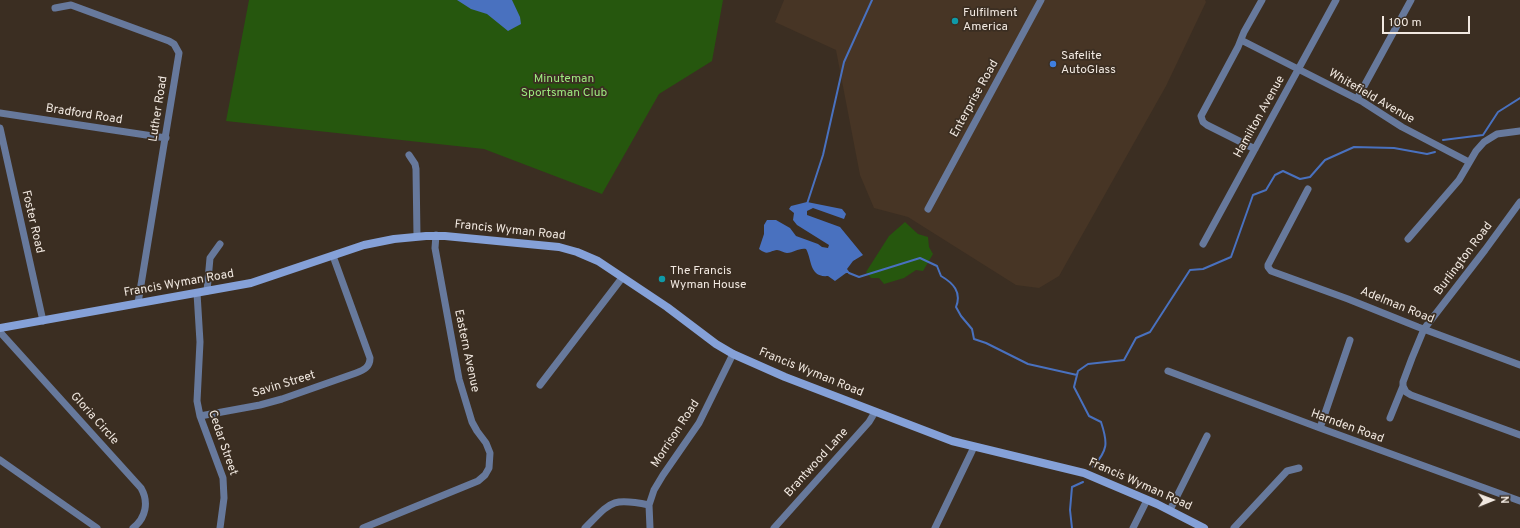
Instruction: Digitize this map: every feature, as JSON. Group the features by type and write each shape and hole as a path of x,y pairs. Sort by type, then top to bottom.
{"main road":[{"name":"Francis Wyman Road","path":"0,328 258,281 370,243 417,236 436,235 572,250 593,259 667,307 716,344 733,354 785,377 952,441 1078,471 1170,510 1204,528"}],"street":[{"name":"Enterprise Road","path":"928,209 1041,0"},
{"path":"1255,149 1207,125 1203,122 1201,116 1262,0"},
{"name":"Hamilton Avenue","path":"1203,244 1336,0"},
{"path":"1357,99 1411,0"},
{"name":"Luther Road","path":"55,8 71,5 174,44 178,51 179,56 166,138 138,303"},
{"name":"Whitefield Avenue","path":"1241,40 1357,99 1402,127 1469,162"},
{"name":"Bradford Road","path":"0,113 166,138"},
{"name":"Foster Road","path":"0,128 44,321"},
{"path":"1408,239 1458,180 1476,151 1489,138 1504,132 1520,132"},
{"path":"409,155 415,164 416,169 417,236"},
{"name":"Adelman Road","path":"1308,189 1268,267 1271,271 1348,298 1424,330 1520,365"},
{"name":"Burlington Road","path":"1390,418 1424,330 1520,202"},
{"name":"Eastern Avenue","path":"363,528 478,481 485,475 490,463 489,449 474,426 458,379 435,248 436,235"},
{"path":"207,291 210,258 220,244"},
{"name":"Savin Street","path":"200,416 260,405 282,399 356,373 366,368 369,364 370,358 333,256"},
{"path":"540,385 622,278"},
{"name":"Cedar Street","path":"197,293 200,342 197,397 200,416 223,478 224,498 220,528"},
{"name":"Gloria Circle","path":"0,332 141,488 145,498 145,510 140,521 133,528"},
{"path":"1320,428 1350,340"},
{"name":"Morrison Road","path":"650,528 649,505 654,490 707,408 733,354"},
{"name":"Harnden Road","path":"1168,371 1520,501"},
{"path":"1403,386 1406,392 1411,395 1520,435"},
{"name":"Brantwood Lane","path":"774,528 869,422 874,412"},
{"path":"1170,510 1207,436"},
{"path":"935,528 974,447"},
{"path":"0,460 97,528"},
{"path":"1234,528 1287,471 1299,468"},
{"path":"1133,528 1147,500"},
{"path":"585,528 602,510 615,502 629,501 649,505"}],"shaded area":[{"path":"784,0 1205,0 1206,2 1166,86 1059,276 1039,288 1016,285 908,217 874,208 860,175 836,50 775,22"}],"green space":[{"name":"Minuteman Sportsman Club","path":"249,0 723,0 712,61 659,94 602,194 484,149 226,121"},
{"path":"905,222 918,234 928,237 929,247 933,254 923,271 916,270 904,278 884,284 879,278 871,278 866,272 889,236"}],"water":[{"path":"457,0 512,0 520,17 521,24 508,31 487,14 471,9"},
{"path":"807,202 842,209 846,214 844,219 813,208 807,211 807,215 840,227 863,255 853,261 847,269 850,273 846,273 835,281 828,276 822,276 814,271 806,249 787,253 777,250 767,253 759,249 764,234 764,225 767,220 776,220 790,228 796,236 828,248 829,245 797,225 793,220 794,213 789,209 791,206"}],"waterway":[{"path":"807,204 823,155 844,62 872,0"},
{"path":"1443,140 1483,135 1498,112 1520,98"},
{"path":"1093,467 1102,456 1106,441 1101,422 1089,416 1074,387 1078,371 1088,364 1124,360 1136,338 1150,332 1190,270 1203,269 1231,257 1253,195 1266,190 1275,175 1283,171 1300,179 1310,177 1325,160 1354,147 1394,148 1427,154 1435,152"},
{"path":"849,273 859,277 920,258 937,266 941,276 953,285 958,297 956,307 961,316 972,329 974,339 986,343 1028,364 1077,375"},
{"path":"1072,528 1070,510 1072,487 1083,482"}],"place":[{"name":"Fulfilment America","path":"955,21"},
{"name":"Safelite AutoGlass","path":"1053,64"},
{"name":"The Francis Wyman House","path":"662,279"}]}
